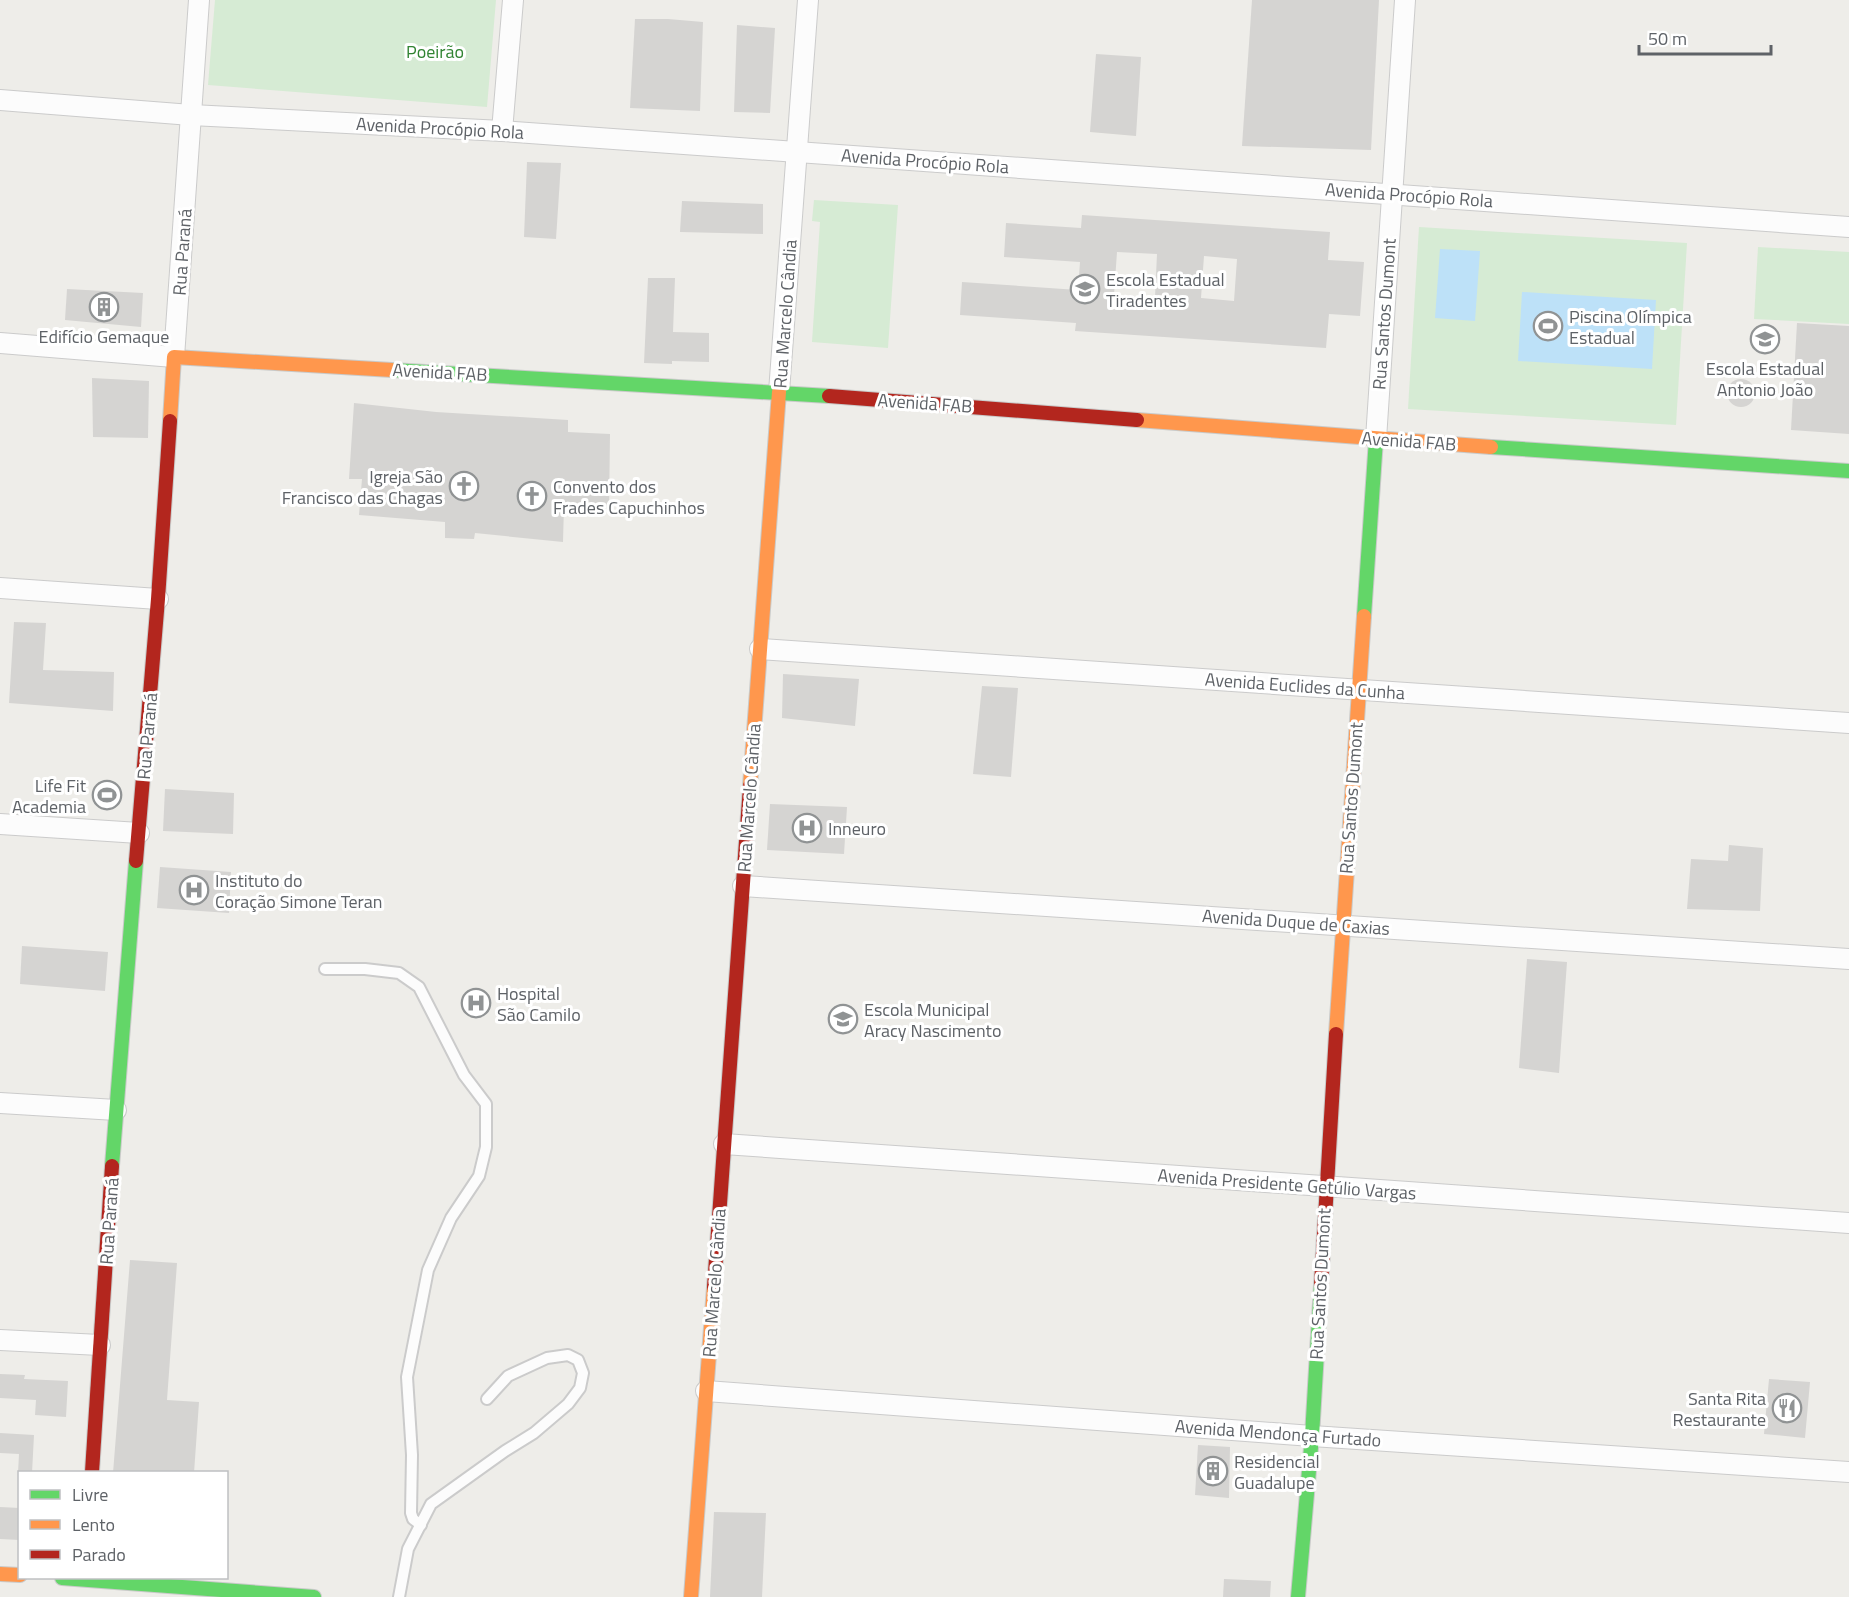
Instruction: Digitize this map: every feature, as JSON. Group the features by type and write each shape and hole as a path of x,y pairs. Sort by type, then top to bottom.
{"main road":[{"name":"Avenida FAB","path":"174,357 779,392 1376,439 1849,471"},
{"name":"Rua Paraná","path":"92,1471 116,1110 158,598 174,357"},
{"name":"Rua Marcelo Cândia","path":"691,1597 779,392"},
{"name":"Rua Santos Dumont","path":"1298,1597 1312,1436 1325,1187 1376,439"},
{"path":"0,1574 18,1575"},
{"path":"84,1597 85,1579"},
{"path":"97,1579 314,1597"}],"street":[{"name":"Rua Paraná","path":"174,357 199,0"},
{"path":"502,131 513,0"},
{"name":"Rua Marcelo Cândia","path":"779,392 808,0"},
{"name":"Rua Santos Dumont","path":"1376,439 1405,0"},
{"name":"Avenida Procópio Rola","path":"0,100 191,115 502,131 1849,227"},
{"name":"Avenida FAB","path":"0,343 174,357"},
{"path":"0,588 158,598"},
{"name":"Avenida Euclides da Cunha","path":"760,650 1849,723"},
{"path":"0,824 139,833"},
{"name":"Avenida Duque de Caxias","path":"743,886 1849,959"},
{"path":"0,1103 116,1110"},
{"name":"Avenida Presidente Getúlio Vargas","path":"724,1144 1849,1223"},
{"path":"0,1340 100,1345"},
{"name":"Avenida Mendonça Furtado","path":"706,1391 1312,1436 1849,1472"}],"lane":[{"path":"325,969 366,969 399,973 419,987 464,1075 486,1104 486,1147 479,1176 451,1218 428,1270 407,1377 412,1455 411,1513 413,1519 421,1525"},
{"path":"399,1597 408,1549 431,1504 534,1433 568,1404 580,1388 583,1373 578,1360 568,1355 547,1358 508,1376 487,1399"}],"green space":[{"name":"Poeirão","path":"215,0 496,0 487,107 208,85"},
{"path":"814,200 898,205 888,348 812,342 820,222 812,221"},
{"name":"Piscina Olímpica Estadual","path":"1419,227 1687,243 1676,425 1408,409"},
{"path":"1758,247 1849,252 1849,324 1754,319"}],"water":[{"path":"1440,249 1480,251 1475,321 1435,318"},
{"path":"1522,292 1656,300 1652,369 1518,361"}],"building":[{"path":"1252,0 1379,0 1371,150 1242,146"},
{"path":"635,19 703,22 700,111 630,108"},
{"path":"737,25 775,28 770,113 734,112"},
{"path":"1096,54 1141,57 1136,136 1090,132"},
{"path":"527,162 561,163 556,239 524,237"},
{"path":"682,201 763,204 763,234 680,232"},
{"path":"1082,215 1330,232 1328,260 1364,262 1360,316 1329,314 1326,348 1075,331 1076,323 960,315 962,282 1078,290 1080,262 1004,257 1006,223 1081,228","holes":["1117,252 1157,254 1155,297 1114,295","1204,256 1237,259 1234,301 1201,298"]},
{"path":"648,278 675,278 673,332 709,333 709,362 644,363"},
{"name":"Edifício Gemaque","path":"67,289 143,293 141,327 65,320"},
{"path":"1797,323 1849,326 1849,434 1791,430"},
{"path":"92,378 149,381 148,438 93,437"},
{"path":"1741,379 1751,383 1755,393 1751,403 1741,407 1731,403 1727,393 1731,383"},
{"path":"354,403 436,412 568,420 568,432 610,434 609,509 564,506 563,542 475,533 474,539 445,538 445,522 359,515 362,479 349,479"},
{"path":"14,622 46,623 43,670 114,672 113,711 9,703"},
{"path":"783,674 859,679 855,726 782,718"},
{"path":"982,686 1018,688 1011,777 973,774"},
{"path":"165,789 234,793 233,834 163,831"},
{"name":"Inneuro","path":"770,804 847,807 844,854 767,850"},
{"path":"1729,845 1763,848 1760,911 1687,909 1691,859 1728,861"},
{"name":"Instituto do Coração Simone Teran","path":"160,867 231,872 229,913 157,908"},
{"path":"22,946 108,952 105,991 20,984"},
{"path":"1527,959 1567,962 1559,1073 1519,1068"},
{"path":"130,1260 177,1263 167,1400 199,1402 194,1471 113,1471"},
{"path":"0,1374 25,1375 24,1379 68,1381 66,1417 35,1415 36,1400 0,1398"},
{"name":"Santa Rita Restaurante","path":"1769,1379 1810,1382 1805,1438 1764,1434"},
{"path":"0,1433 34,1435 32,1471 18,1471 19,1454 0,1453"},
{"name":"Residencial Guadalupe","path":"1198,1445 1230,1447 1229,1498 1195,1495"},
{"path":"0,1507 18,1508 18,1540 0,1539"},
{"path":"714,1512 766,1513 762,1597 710,1597"},
{"path":"1224,1579 1271,1581 1270,1597 1223,1597"}],"traffic: fast":[{"path":"392,370 829,396"},
{"path":"1364,616 1376,439"},
{"path":"1491,447 1849,471"},
{"path":"112,1166 136,861"},
{"path":"1298,1597 1312,1436 1321,1285"},
{"path":"75,1579 314,1597"}],"traffic: slow":[{"path":"170,421 174,357 392,370"},
{"path":"750,786 779,392"},
{"path":"1137,420 1491,447"},
{"path":"1336,1034 1364,616"},
{"path":"691,1597 714,1287"},
{"path":"0,1574 18,1575"}],"traffic: jam":[{"path":"829,396 1137,420"},
{"path":"136,861 170,421"},
{"path":"714,1287 750,786"},
{"path":"1321,1285 1336,1034"},
{"path":"92,1471 112,1166"}],"place":[{"name":"Escola Estadual Tiradentes","path":"1085,289"},
{"name":"Edifício Gemaque","path":"104,307"},
{"name":"Piscina Olímpica Estadual","path":"1548,326"},
{"name":"Escola Estadual Antonio João","path":"1765,339"},
{"name":"Igreja São Francisco das Chagas","path":"464,486"},
{"name":"Convento dos Frades Capuchinhos","path":"532,496"},
{"name":"Life Fit Academia","path":"107,795"},
{"name":"Inneuro","path":"807,828"},
{"name":"Instituto do Coração Simone Teran","path":"194,890"},
{"name":"Hospital São Camilo","path":"476,1003"},
{"name":"Escola Municipal Aracy Nascimento","path":"843,1019"},
{"name":"Santa Rita Restaurante","path":"1787,1408"},
{"name":"Residencial Guadalupe","path":"1213,1471"}]}
